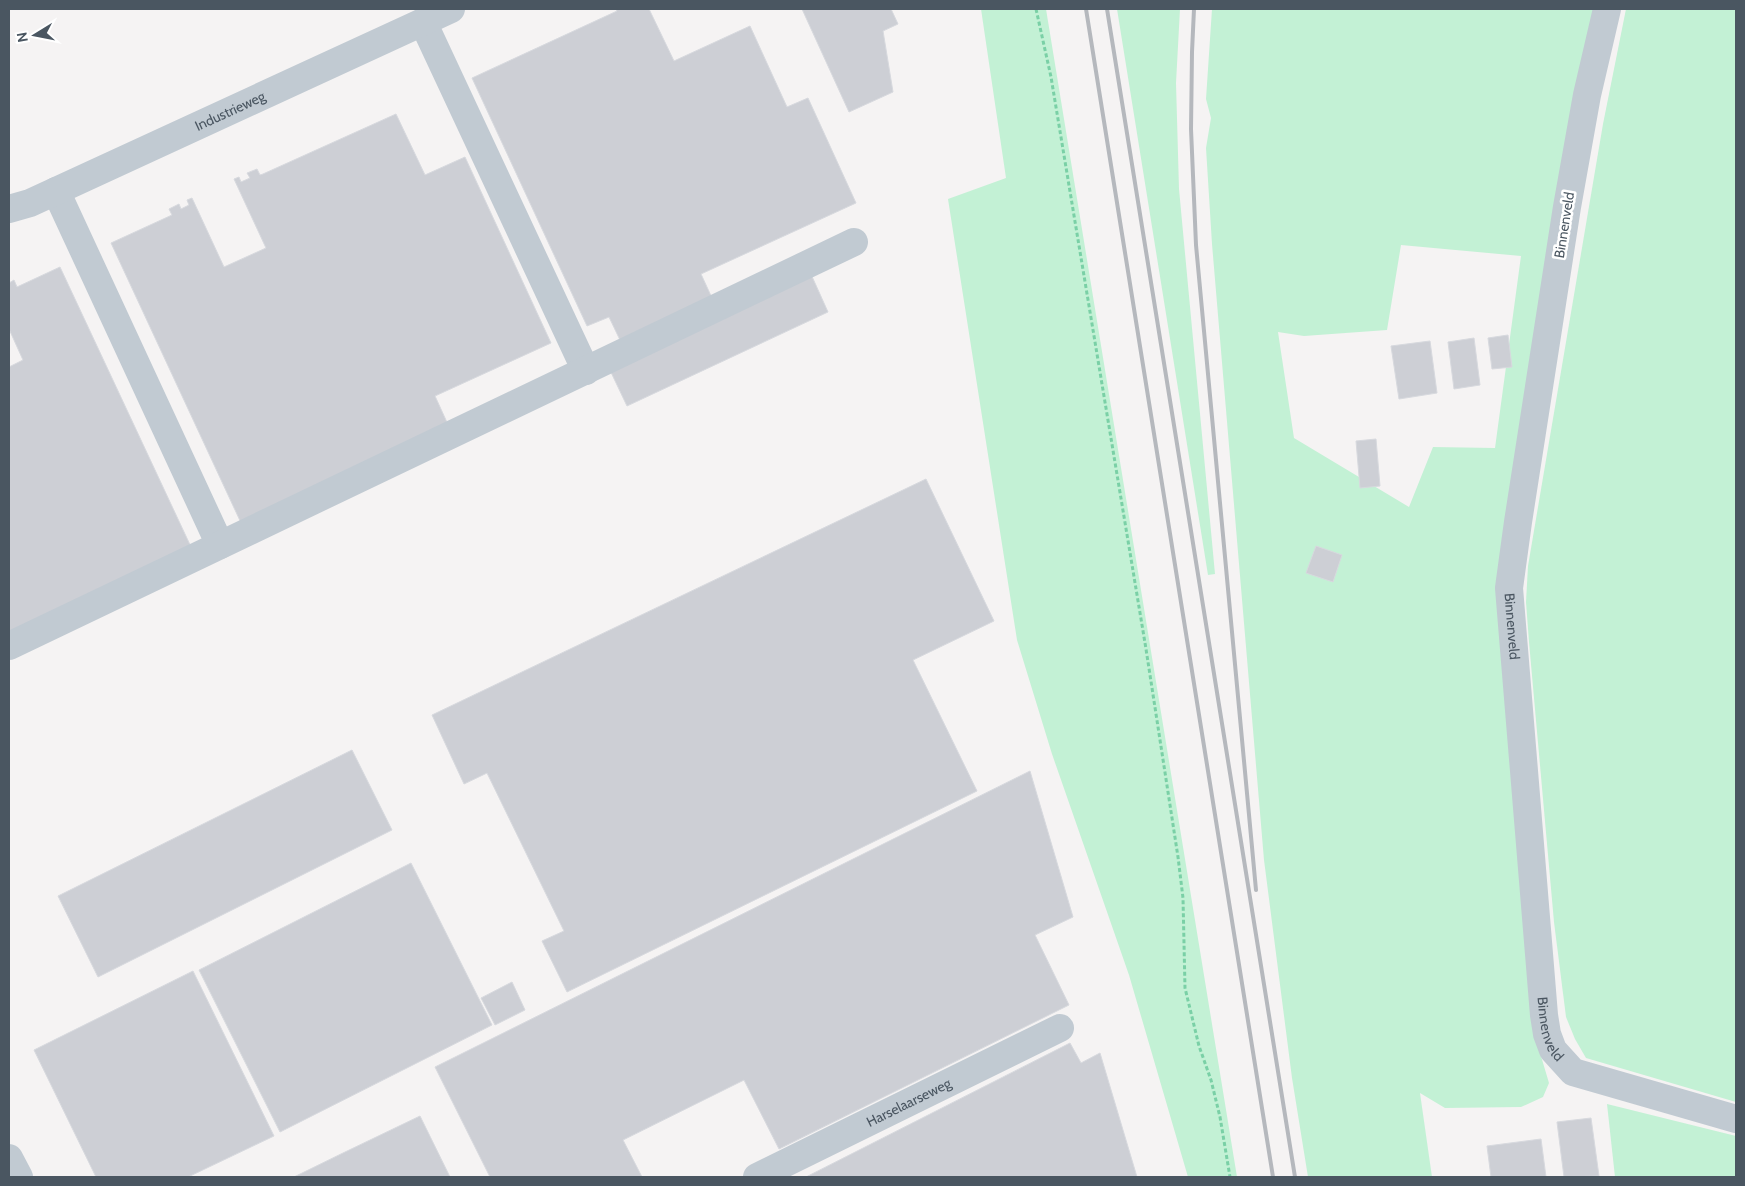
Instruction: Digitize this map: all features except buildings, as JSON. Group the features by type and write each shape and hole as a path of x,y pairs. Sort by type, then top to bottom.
{"street":[{"name":"Industrieweg","path":"9,210 30,203 451,9"},
{"name":"Binnenveld","path":"1606,9 1587,95 1567,207 1509,588 1544,1015 1547,1034 1553,1050 1573,1072 1736,1119"},
{"path":"422,22 586,371"},
{"path":"56,191 220,545"},
{"path":"9,646 854,242"},
{"name":"Harselaarseweg","path":"757,1177 1060,1028"},
{"path":"9,1158 18,1177"}],"path":[{"path":"1036,9 1051,77 1146,649 1182,890 1185,988 1199,1046 1211,1080 1220,1117 1230,1177"}],"green space":[{"path":"981,9 1046,9 1237,1177 1188,1177 1129,975 1052,754 1017,640 948,199 1006,178"},
{"path":"1117,9 1180,9 1176,83 1179,189 1215,574 1208,575"},
{"path":"1212,9 1596,9 1507,522 1535,1036 1549,1083 1543,1097 1521,1107 1445,1108 1420,1093 1432,1177 1308,1177 1292,1078 1264,860 1212,244 1206,148 1211,118 1206,99","holes":["1401,245 1521,256 1495,448 1433,447 1409,507 1294,438 1278,332 1304,336 1387,330"]},
{"path":"1626,9 1736,9 1736,1102 1586,1058 1575,1039 1566,1017 1554,922 1526,602 1528,566 1603,124"},
{"path":"1607,1104 1736,1136 1736,1177 1615,1177"}],"railway":[{"path":"1086,9 1273,1177"},
{"path":"1107,9 1295,1177"},
{"path":"1194,9 1191,129 1196,245 1256,890"}]}
